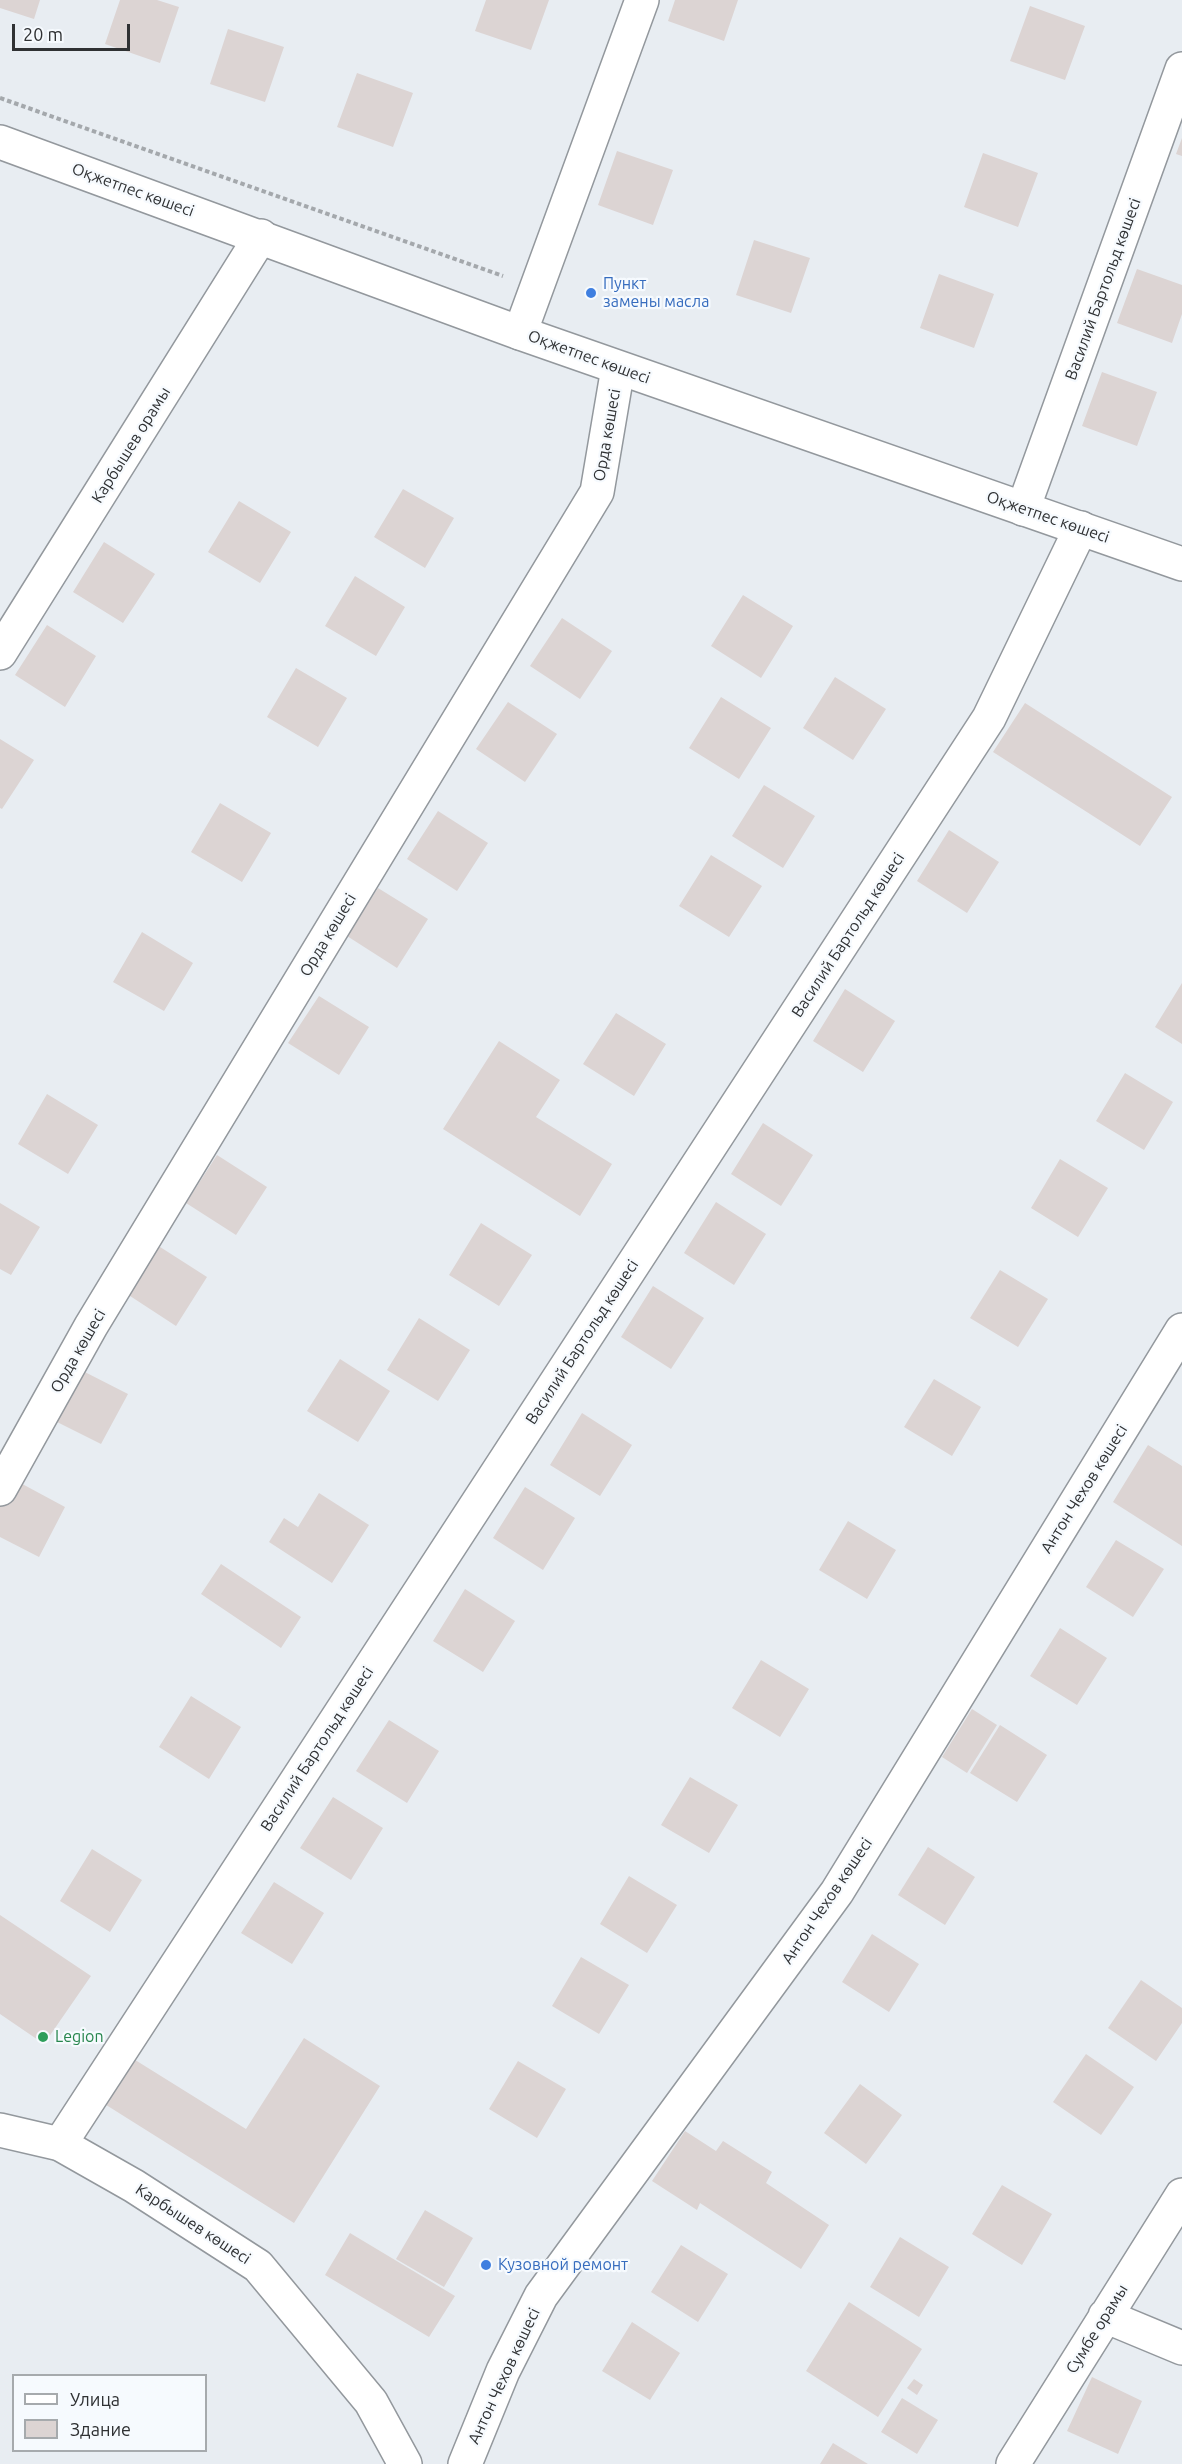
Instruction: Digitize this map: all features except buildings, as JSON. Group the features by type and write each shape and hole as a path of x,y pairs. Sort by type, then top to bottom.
{"street":[{"path":"520,333 642,0"},
{"name":"Василий Бартольд көшесі","path":"1023,509 1182,69"},
{"name":"Оқжетпес көшесі","path":"0,142 618,368 1182,564"},
{"name":"Карбышев орамы","path":"0,653 261,236"},
{"name":"Орда көшесі","path":"0,1489 91,1326 597,492 618,368"},
{"name":"Василий Бартольд көшесі","path":"60,2144 989,717 1081,528"},
{"name":"Антон Чехов көшесі","path":"465,2464 504,2371 542,2296 837,1892 1182,1330"},
{"name":"Карбышев көшесі","path":"0,2130 60,2144 134,2186 258,2266 371,2402 405,2464"},
{"name":"Сумбе орамы","path":"1012,2464 1182,2195"},
{"path":"1105,2316 1182,2348"}],"path":[{"path":"0,98 536,288"}],"place":[{"name":"Пункт замены масла","path":"591,293"},
{"name":"Legion","path":"43,2037"},
{"name":"Кузовной ремонт","path":"486,2265"}]}
